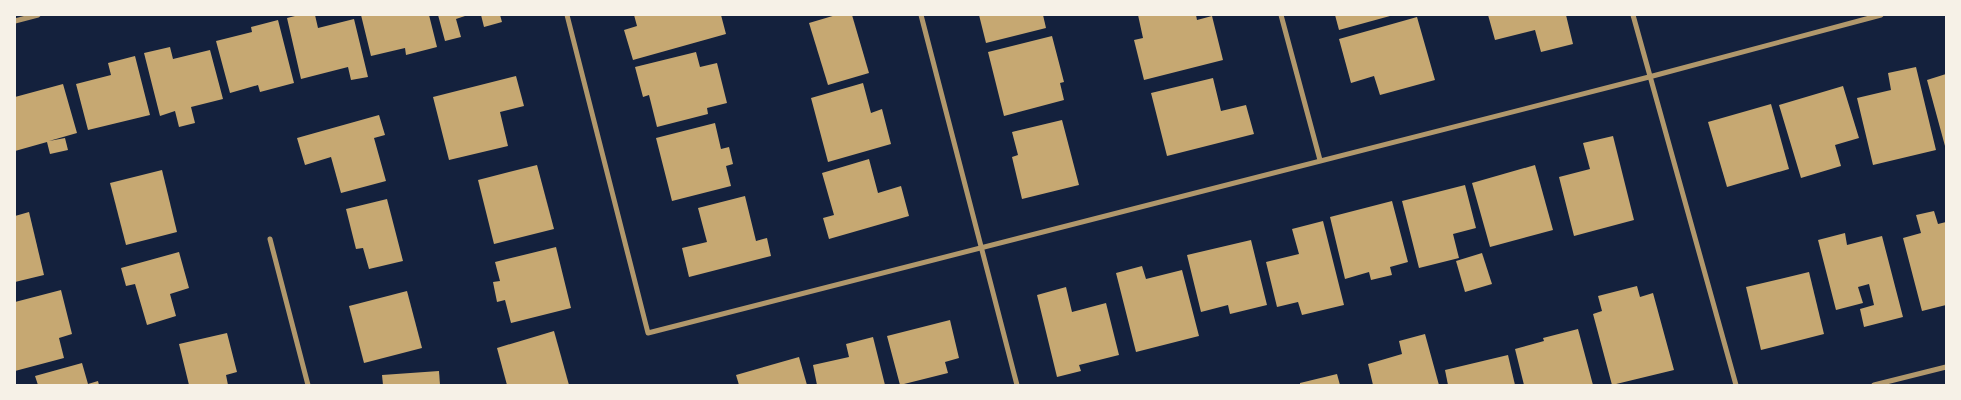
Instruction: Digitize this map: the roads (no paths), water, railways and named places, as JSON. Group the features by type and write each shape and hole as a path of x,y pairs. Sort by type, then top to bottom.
{"street":[{"path":"15,21 38,15"},
{"path":"567,15 648,333 1649,77 1881,15"},
{"path":"921,15 1017,385"},
{"path":"1281,15 1320,160"},
{"path":"1633,15 1736,385"},
{"path":"270,239 308,385"},
{"path":"1874,385 1946,367"}]}
